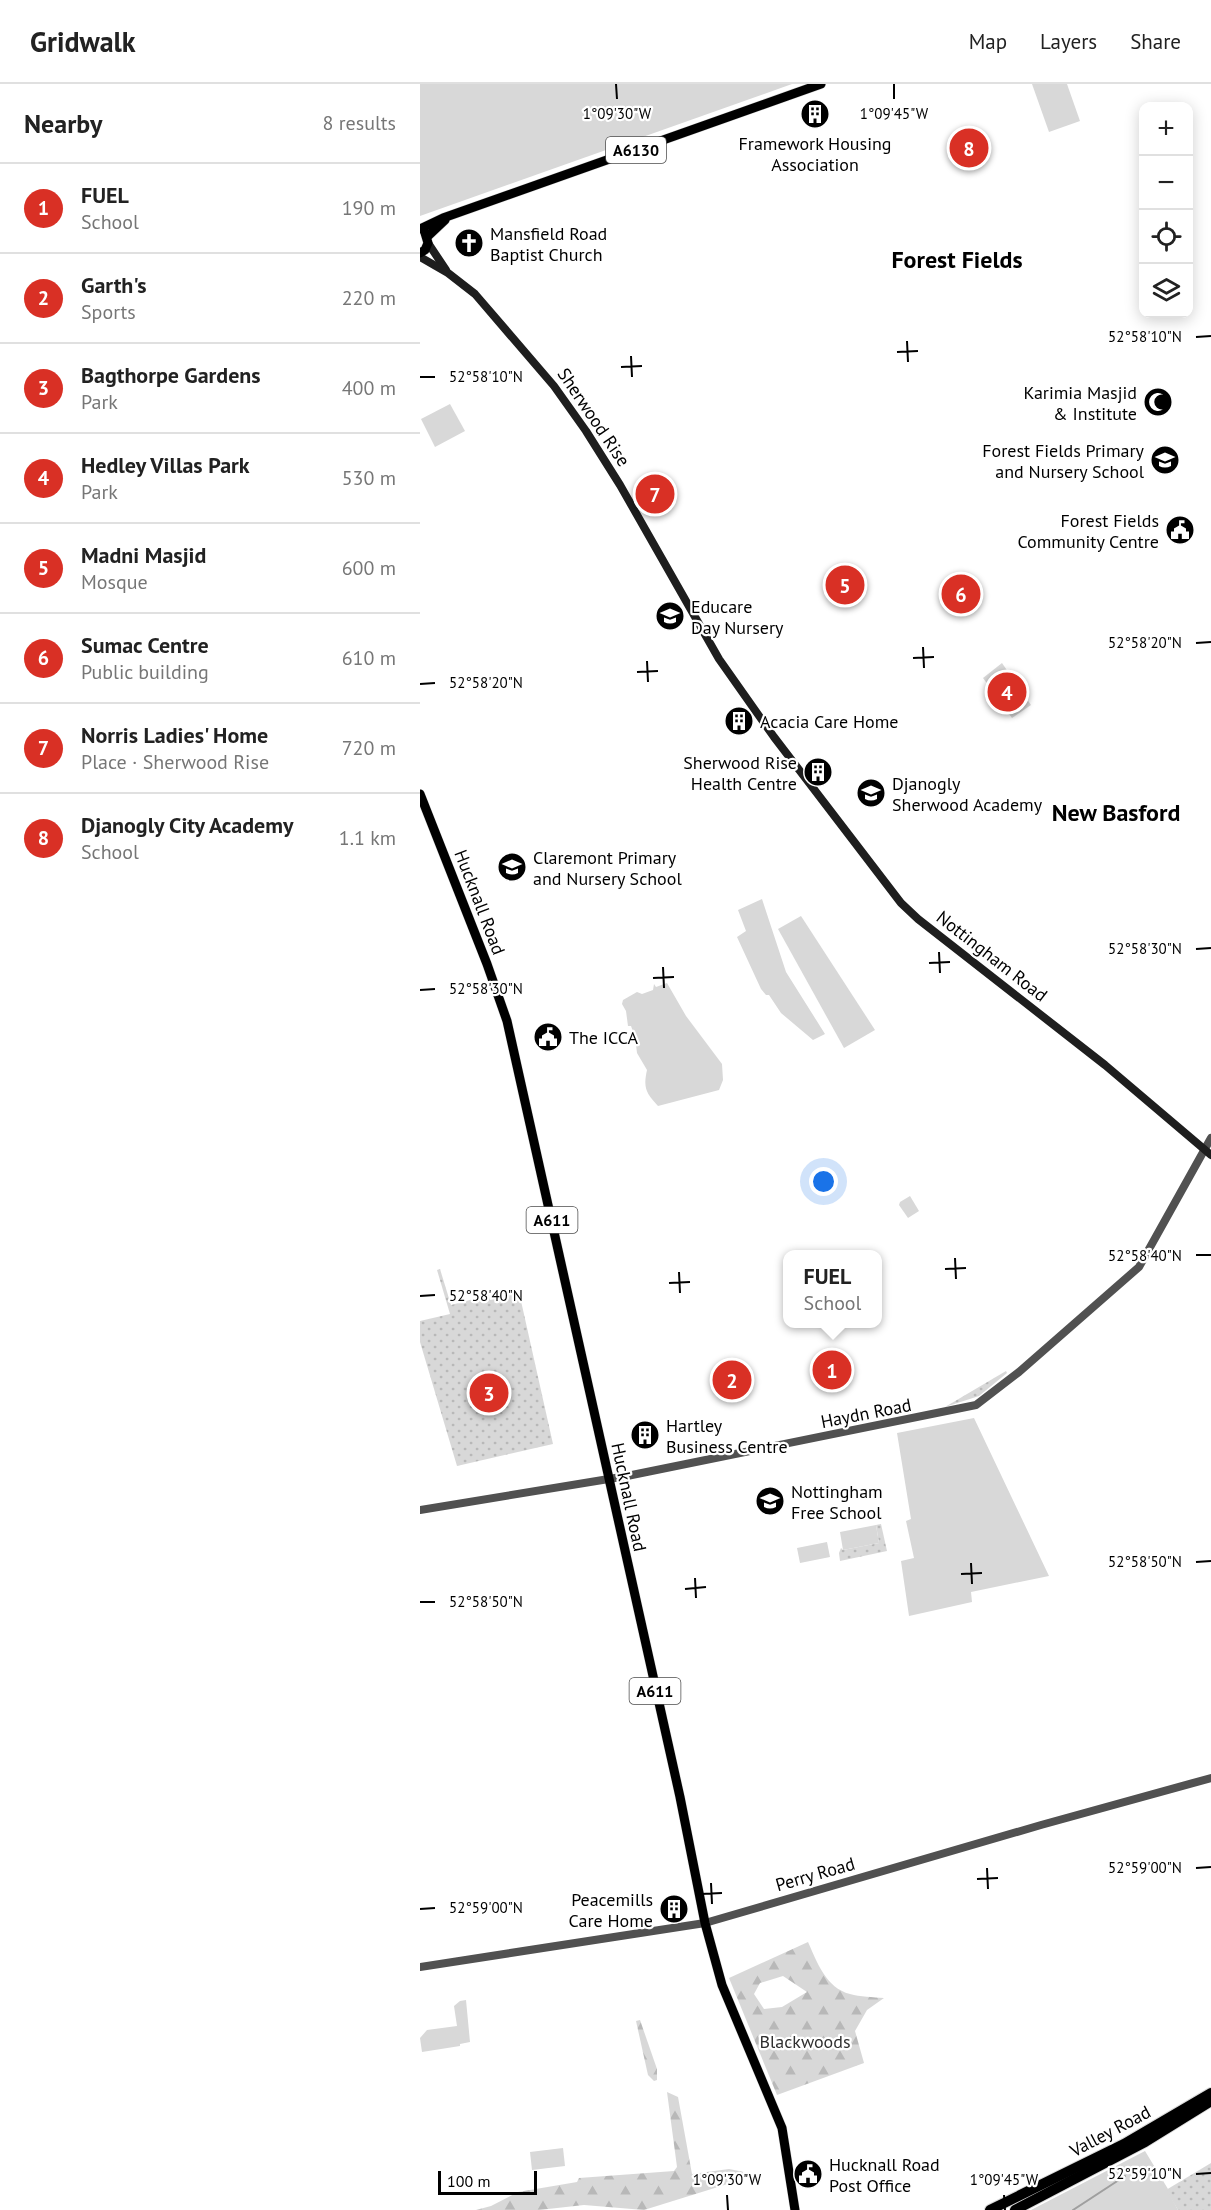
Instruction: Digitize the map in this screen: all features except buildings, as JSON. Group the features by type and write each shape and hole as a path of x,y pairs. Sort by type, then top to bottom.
{"highway":[{"name":"Valley Road","path":"990,2210 1124,2144 1211,2093"},
{"name":"Valley Road","path":"1015,2210 1145,2142 1211,2101"}],"main road":[{"name":"A6130","path":"424,235 433,221 451,214 821,84"},
{"path":"420,255 425,250 424,235"},
{"name":"Sherwood Rise","path":"424,235 448,273"},
{"name":"Sherwood Rise","path":"420,255 475,294 548,379 586,431 666,565 710,645 785,751"},
{"name":"Nottingham Road","path":"785,751 911,914 1105,1065 1207,1153"},
{"name":"Hucknall Road","path":"420,794 507,1021 688,1837 705,1923 729,2003 782,2128 795,2210"}],"street":[{"name":"Haydn Road","path":"420,1510 608,1479 976,1405 1019,1372 1139,1267 1207,1153 1211,1138"},
{"name":"Perry Road","path":"420,1967 705,1923 932,1856 1211,1778"}],"green space":[{"path":"420,84 792,84 420,216"},
{"path":"1032,84 1067,84 1080,121 1049,132"},
{"path":"450,404 465,431 435,447 421,419"},
{"path":"1002,663 1031,705 1012,718 983,678"},
{"path":"762,899 786,972 825,1034 813,1040 781,1013 769,995 761,989 737,937 746,931 738,910"},
{"path":"801,916 875,1030 844,1048 778,929"},
{"path":"667,983 686,1016 722,1064 723,1080 719,1090 658,1106 646,1090 647,1070 637,1053 635,1037 631,1026 628,1026 626,1011 622,1004 623,1000 637,992 642,994 653,990 654,984 656,987"},
{"path":"910,1196 919,1211 908,1218 899,1205"},
{"path":"440,1269 451,1305 489,1295 490,1300 519,1292 553,1444 457,1466 420,1342 420,1321 450,1314 437,1270"},
{"path":"1006,1371 1007,1373 979,1396 945,1407"},
{"path":"974,1418 1049,1576 971,1592 972,1602 909,1616 901,1561 914,1558 906,1521 911,1519 897,1433"},
{"path":"881,1524 887,1551 840,1561 841,1548 843,1550 879,1543 876,1525"},
{"path":"876,1525 879,1543 843,1550 840,1532"},
{"path":"827,1542 830,1557 800,1563 797,1548"},
{"name":"Blackwoods","path":"808,1942 823,1973 835,1986 854,1995 884,1998 867,2010 855,2031 864,2063 777,2095 729,1978","holes":["783,1976 807,1992 782,2007 764,2009 754,1994 760,1983"]},
{"path":"466,2000 470,2042 460,2044 460,2046 422,2052 420,2038 427,2030 457,2026 454,2006"},
{"path":"640,2020 657,2069 657,2080 654,2081 648,2075 636,2021"},
{"path":"667,2092 678,2097 692,2174 729,2169 749,2173 734,2182 644,2210 584,2205 539,2210 476,2210 491,2206 518,2192 577,2182 579,2178 674,2171 677,2167"},
{"path":"563,2148 565,2166 532,2170 530,2152"},
{"path":"1145,2151 1178,2210 1031,2210"},
{"path":"1211,2163 1211,2210 1178,2210 1166,2190"}],"waterway":[{"path":"1073,2210 1125,2176"}],"place":[{"name":"Framework Housing Association","path":"815,114"},
{"name":"Djanogly City Academy","path":"969,148"},
{"name":"Mansfield Road Baptist Church","path":"469,243"},
{"name":"Karimia Masjid & Institute","path":"1158,402"},
{"name":"Forest Fields Primary and Nursery School","path":"1165,460"},
{"name":"Norris Ladies' Home","path":"655,494"},
{"name":"Forest Fields Community Centre","path":"1180,530"},
{"name":"Madni Masjid","path":"845,585"},
{"name":"Sumac Centre","path":"961,594"},
{"name":"Educare Day Nursery","path":"670,616"},
{"name":"Hedley Villas Park","path":"1007,692"},
{"name":"Acacia Care Home","path":"739,721"},
{"name":"Sherwood Rise Health Centre","path":"818,772"},
{"name":"Djanogly Sherwood Academy","path":"871,793"},
{"name":"Claremont Primary and Nursery School","path":"512,867"},
{"name":"The ICCA","path":"548,1037"},
{"name":"FUEL","path":"832,1370"},
{"name":"Garth's","path":"732,1380"},
{"name":"Bagthorpe Gardens","path":"489,1393"},
{"name":"Hartley Business Centre","path":"645,1435"},
{"name":"Nottingham Free School","path":"770,1501"},
{"name":"Peacemills Care Home","path":"674,1909"},
{"name":"Hucknall Road Post Office","path":"808,2174"}],"district":[{"name":"Forest Fields","path":"957,259"},
{"name":"New Basford","path":"1116,812"}]}
